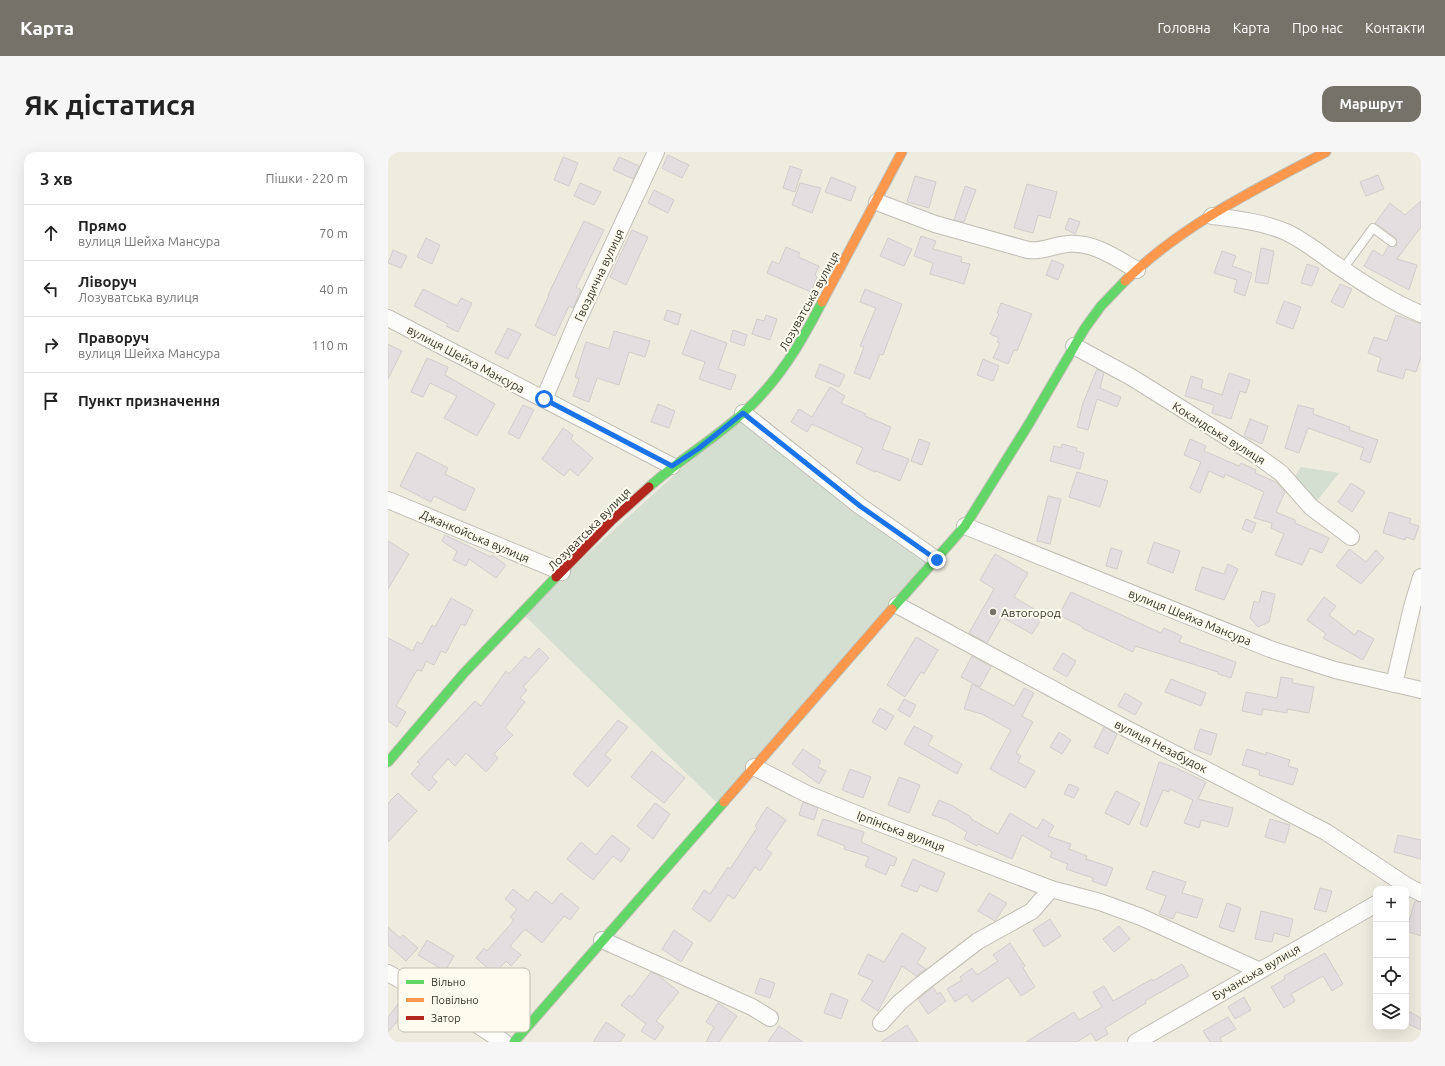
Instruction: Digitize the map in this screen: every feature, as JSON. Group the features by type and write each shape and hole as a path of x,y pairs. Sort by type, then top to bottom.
{"main road":[{"name":"Лозуватська вулиця","path":"388,762 464,673 611,521 672,466 698,449 743,413 773,382 799,346 877,202 902,152"},
{"path":"530,1023 937,560 965,526 1004,466 1089,322 1110,296 1157,252 1212,216 1326,152"},
{"path":"514,1042 523,1032"}],"street":[{"name":"Гвоздична вулиця","path":"544,399 575,326 656,152"},
{"path":"877,202 935,224 1028,250 1039,251 1068,244 1086,245 1101,250 1137,270"},
{"path":"1212,216 1260,224 1285,232 1302,240 1343,269 1403,307 1421,314"},
{"name":"вулиця Шейха Мансура","path":"388,318 672,466"},
{"name":"Кокандська вулиця","path":"1074,346 1131,378 1256,455 1281,473 1311,507 1351,537"},
{"path":"743,413 860,506 937,560"},
{"name":"Джанкойська вулиця","path":"388,500 562,572"},
{"name":"вулиця Шейха Мансура","path":"965,526 1270,649 1335,670 1421,690"},
{"path":"1394,684 1412,607 1421,577"},
{"name":"вулиця Незабудок","path":"897,605 1127,730 1326,832 1410,889"},
{"name":"Ірпінська вулиця","path":"754,768 805,793 869,819 1051,889 1100,902 1141,917 1258,970"},
{"path":"881,1023 899,1003 919,986 978,941 1032,911 1051,889"},
{"name":"Бучанська вулиця","path":"1136,1042 1258,970 1373,906"},
{"path":"602,940 752,1007 770,1018"},
{"path":"388,973 398,979"},
{"path":"488,1032 504,1042"}],"lane":[{"path":"1343,269 1373,228 1392,242"}],"green space":[{"path":"743,413 937,560 719,805 522,613"},
{"path":"1301,467 1339,473 1316,502 1294,478"}],"building":[{"path":"668,155 689,165 682,178 662,168"},
{"path":"563,157 578,163 569,186 554,180"},
{"path":"619,157 639,166 633,179 613,170"},
{"path":"790,166 802,170 795,192 783,188"},
{"path":"1378,175 1384,189 1366,196 1360,182"},
{"path":"915,176 936,182 929,208 907,202"},
{"path":"831,177 856,187 851,201 825,192"},
{"path":"580,183 601,192 594,205 574,196"},
{"path":"800,183 821,188 812,213 792,205"},
{"path":"1027,184 1057,192 1050,218 1038,215 1033,233 1014,228"},
{"path":"965,186 976,190 964,222 954,220"},
{"path":"654,190 674,200 668,213 648,203"},
{"path":"1421,201 1421,227 1397,259 1417,265 1409,290 1364,266 1373,250 1383,256 1388,246 1394,247 1397,245 1396,238 1375,223 1390,203 1405,215"},
{"path":"1069,218 1080,222 1075,234 1065,229"},
{"path":"584,221 604,230 576,287 581,290 573,308 569,306 555,336 535,326 548,295"},
{"path":"632,230 648,237 626,285 610,277"},
{"path":"921,236 936,241 933,249 962,257 961,262 970,264 964,284 930,274 933,263 914,256"},
{"path":"426,238 440,245 432,264 417,257"},
{"path":"888,238 912,249 904,266 880,256"},
{"path":"786,247 800,253 798,257 819,266 815,275 817,277 811,292 767,273 772,261 779,264"},
{"path":"1261,248 1274,251 1268,284 1255,282"},
{"path":"393,250 407,256 401,268 388,263"},
{"path":"1222,251 1236,256 1232,266 1252,273 1245,296 1234,292 1237,280 1214,273"},
{"path":"1052,260 1064,265 1058,280 1046,275"},
{"path":"1307,264 1319,268 1312,286 1301,283"},
{"path":"1340,284 1352,289 1343,308 1331,302"},
{"path":"423,289 457,306 461,298 472,303 458,332 446,326 448,324 414,306"},
{"path":"865,289 902,304 883,355 880,354 870,379 854,373 864,347 860,346 876,308 860,302"},
{"path":"1284,301 1301,307 1293,329 1276,323"},
{"path":"1001,303 1032,314 1017,351 1014,350 1008,364 993,358 1000,343 997,342 999,338 990,334 999,314 997,313"},
{"path":"667,310 681,314 678,325 664,320"},
{"path":"766,315 777,319 770,340 752,334 757,319 764,321"},
{"path":"1396,315 1421,324 1421,357 1416,372 1406,369 1403,379 1377,371 1381,358 1368,353 1374,337 1387,341"},
{"path":"508,328 521,334 508,359 495,353"},
{"path":"691,330 727,343 718,369 736,375 731,390 699,379 705,362 682,354"},
{"path":"733,330 747,335 744,346 730,341"},
{"path":"614,331 650,341 645,357 629,352 619,385 597,378 589,402 573,396 579,379 575,377 586,342 609,349"},
{"path":"388,344 402,351 388,379"},
{"path":"427,358 448,367 445,375 495,404 477,436 444,418 457,396 430,383 423,397 411,392"},
{"path":"983,359 999,366 993,381 977,375"},
{"path":"820,364 845,375 839,387 815,377"},
{"path":"1097,369 1104,373 1100,388 1121,397 1117,407 1097,399 1088,430 1077,427 1083,403"},
{"path":"1229,373 1250,380 1246,393 1240,391 1231,419 1212,413 1214,405 1185,396 1191,376 1203,380 1201,388 1222,395"},
{"path":"830,387 845,396 841,403 866,414 865,416 891,427 882,449 909,459 900,481 856,463 863,448 812,424 807,432 791,422 799,409 812,417"},
{"path":"658,404 675,411 669,428 651,422"},
{"path":"523,405 534,410 519,439 508,433"},
{"path":"1298,405 1314,409 1313,414 1350,427 1349,430 1378,440 1370,463 1360,459 1364,448 1308,428 1299,453 1285,448"},
{"path":"1250,419 1268,426 1262,444 1244,436"},
{"path":"563,428 573,435 571,439 593,458 578,476 570,469 564,476 542,459"},
{"path":"919,439 930,443 922,465 911,461"},
{"path":"1190,439 1206,446 1204,451 1239,466 1241,463 1256,470 1255,473 1276,482 1285,492 1276,512 1295,520 1295,523 1329,538 1322,553 1310,548 1302,565 1275,555 1284,534 1271,528 1272,523 1254,518 1264,492 1225,474 1224,478 1209,471 1200,493 1190,488 1201,462 1184,455"},
{"path":"1062,444 1077,448 1076,451 1084,453 1080,469 1050,461 1054,446 1061,448"},
{"path":"417,452 448,468 445,474 475,489 465,511 434,496 431,502 400,486"},
{"path":"1077,472 1108,481 1100,507 1069,497"},
{"path":"1351,483 1365,492 1352,512 1338,502"},
{"path":"1048,496 1061,499 1050,544 1037,541"},
{"path":"1389,512 1411,519 1409,523 1419,526 1414,540 1406,537 1405,540 1383,533"},
{"path":"1246,519 1256,523 1252,533 1242,529"},
{"path":"445,535 491,557 492,555 506,565 496,578 469,559 466,566 453,560 457,551 442,541"},
{"path":"388,541 409,554 388,589"},
{"path":"1154,542 1180,551 1173,573 1147,563"},
{"path":"1111,548 1122,551 1117,569 1106,566"},
{"path":"1349,549 1366,562 1376,550 1384,558 1361,584 1336,566"},
{"name":"Автогород","path":"995,554 1028,573 1014,597 1044,615 1032,634 1002,617 987,643 969,633 994,589 980,580"},
{"path":"1228,564 1238,569 1224,600 1195,590 1202,567 1224,574"},
{"path":"1262,591 1275,594 1269,622 1258,627 1250,618 1254,601 1259,603"},
{"path":"1071,592 1161,633 1164,628 1182,636 1179,642 1236,662 1231,678 1218,674 1218,672 1135,646 1133,652 1082,628 1083,627 1059,615"},
{"path":"1324,597 1336,606 1329,615 1355,635 1358,630 1374,639 1363,660 1323,638 1326,634 1307,620"},
{"path":"451,598 473,610 465,626 461,624 446,653 441,651 434,665 426,661 422,671 417,670 396,706 406,712 397,727 388,721 388,638 413,651 417,642 422,644 432,625 435,627"},
{"path":"916,637 938,650 924,674 921,672 905,697 887,685"},
{"path":"539,648 549,658 523,687 527,690 520,698 525,702 505,728 513,735 494,754 498,758 486,772 466,753 455,766 448,759 432,777 437,782 429,791 411,774 420,764 417,762 475,701 481,706 506,671 509,674 525,656 529,659"},
{"path":"1063,653 1076,661 1067,677 1053,669"},
{"path":"972,656 991,667 980,687 961,677"},
{"path":"1281,677 1293,679 1292,683 1314,687 1309,713 1287,709 1287,713 1263,709 1262,715 1242,711 1246,692 1277,698"},
{"path":"1171,679 1206,693 1201,706 1165,692"},
{"path":"972,684 1014,706 1024,688 1034,693 1022,716 1033,722 1016,753 1021,756 1018,762 1035,771 1025,788 990,769 1011,730 982,714 964,709"},
{"path":"1125,693 1142,703 1135,715 1118,706"},
{"path":"904,699 916,705 910,717 898,710"},
{"path":"880,708 894,716 886,730 872,722"},
{"path":"618,720 628,727 605,755 611,760 588,787 573,774"},
{"path":"914,726 933,736 928,745 962,764 957,774 904,744"},
{"path":"1104,727 1117,734 1108,754 1094,747"},
{"path":"1200,729 1217,734 1211,755 1194,749"},
{"path":"1059,732 1071,740 1062,754 1050,747"},
{"path":"803,749 821,761 818,767 826,771 819,784 792,764"},
{"path":"1247,749 1266,755 1266,752 1290,760 1288,766 1298,769 1293,785 1259,775 1260,770 1242,765"},
{"path":"652,751 685,778 664,803 631,777"},
{"path":"1159,762 1206,782 1198,799 1233,808 1228,827 1201,820 1199,828 1184,823 1193,800 1170,789 1169,792 1163,790 1147,827 1140,824"},
{"path":"850,769 871,777 863,798 842,790"},
{"path":"899,777 920,785 909,813 888,805"},
{"path":"1069,784 1079,788 1074,798 1064,794"},
{"path":"1116,791 1140,803 1129,825 1105,813"},
{"path":"398,793 417,811 388,842 388,803"},
{"path":"939,800 953,806 971,817 971,819 998,834 1010,813 1037,829 1043,819 1054,826 1048,836 1071,844 1069,849 1087,856 1086,859 1113,868 1106,886 1092,881 1093,878 1066,869 1068,864 1050,857 1052,852 1022,835 1012,859 978,844 977,846 964,839 967,832 947,820 932,815"},
{"path":"803,802 818,808 814,820 799,815"},
{"path":"655,803 670,814 653,839 637,826"},
{"path":"767,807 786,820 766,849 772,853 760,871 755,867 734,899 728,895 710,922 692,909 704,890 710,894 728,867 730,869 757,828 755,826"},
{"path":"823,819 864,832 861,842 897,858 894,866 890,865 886,875 865,866 869,857 844,849 845,846 817,835"},
{"path":"1270,819 1290,825 1285,843 1265,837"},
{"path":"612,835 630,849 621,862 613,856 593,880 567,859 581,842 596,855"},
{"path":"1398,835 1421,840 1421,859 1394,852"},
{"path":"913,859 945,873 937,892 920,885 917,892 901,886"},
{"path":"1153,871 1186,882 1182,893 1203,899 1197,918 1176,912 1173,919 1159,914 1166,896 1146,889"},
{"path":"1320,888 1332,891 1326,912 1314,909"},
{"path":"513,889 528,901 536,891 552,904 561,893 579,908 570,920 564,916 542,943 525,929 510,946 521,955 511,966 506,961 500,968 488,968 476,958 484,948 487,951 514,920 510,917 517,909 505,899"},
{"path":"989,893 1007,903 995,921 978,911"},
{"path":"1415,901 1421,902 1421,936 1409,932 1409,921"},
{"path":"1227,903 1241,908 1234,932 1219,927"},
{"path":"1261,911 1293,919 1289,937 1274,933 1272,942 1255,939"},
{"path":"1050,919 1061,936 1044,947 1033,930"},
{"path":"1119,926 1130,939 1114,952 1103,939"},
{"path":"388,927 400,938 403,935 418,948 406,961 388,945"},
{"path":"674,930 693,943 681,962 662,949"},
{"path":"902,933 926,948 917,963 926,969 916,976 902,966 878,1011 861,1000 873,981 858,974 868,954 884,962"},
{"path":"427,940 454,956 447,968 440,968 418,955"},
{"path":"1010,943 1025,966 1023,968 1035,987 1021,996 1008,977 972,1002 967,994 955,1002 947,989 962,980 960,977 972,968 977,975 998,961 993,955"},
{"path":"1325,953 1343,984 1332,991 1323,976 1291,994 1295,1001 1284,1008 1271,987 1285,979 1284,976"},
{"path":"1182,964 1189,976 1145,1001 1146,1003 1105,1028 1108,1034 1096,1041 1091,1033 1077,1042 1026,1042 1074,1012 1079,1020 1102,1007 1093,992 1104,986 1113,1001 1152,979 1153,981"},
{"path":"651,972 658,975 679,992 656,1021 664,1027 655,1040 641,1031 646,1024 621,1005 629,995 632,997"},
{"path":"760,978 775,983 770,998 755,993"},
{"path":"933,987 937,994 940,992 946,1001 928,1014 918,999"},
{"path":"831,993 848,1000 841,1019 824,1013"},
{"path":"1244,997 1251,1010 1235,1019 1228,1007"},
{"path":"718,1003 737,1016 719,1042 706,1042 714,1027 706,1022"},
{"path":"398,1004 398,1021 388,1032 388,1017"},
{"path":"1409,1012 1421,1018 1421,1030 1409,1024"},
{"path":"1228,1017 1236,1029 1220,1038 1222,1042 1210,1042 1203,1031"},
{"path":"606,1022 625,1035 620,1042 593,1042"},
{"path":"907,1025 918,1042 881,1042"},
{"path":"779,1026 803,1042 768,1042"}],"traffic: fast":[{"path":"892,609 965,526 1030,422 1085,328 1101,306 1125,281"},
{"path":"649,487 732,423 756,401 788,361 822,302"},
{"path":"388,762 464,673 556,577"},
{"path":"530,1024 724,802"},
{"path":"514,1042 523,1032"}],"traffic: slow":[{"path":"822,302 902,152"},
{"path":"1125,281 1147,261 1195,225 1247,194 1326,152"},
{"path":"724,802 892,609"}],"traffic: jam":[{"path":"556,577 611,521 649,487"}],"place":[{"name":"Автогород","path":"993,612"}],"route":[{"path":"544,399 672,466 698,449 743,413 796,457 860,506 937,560"}]}
